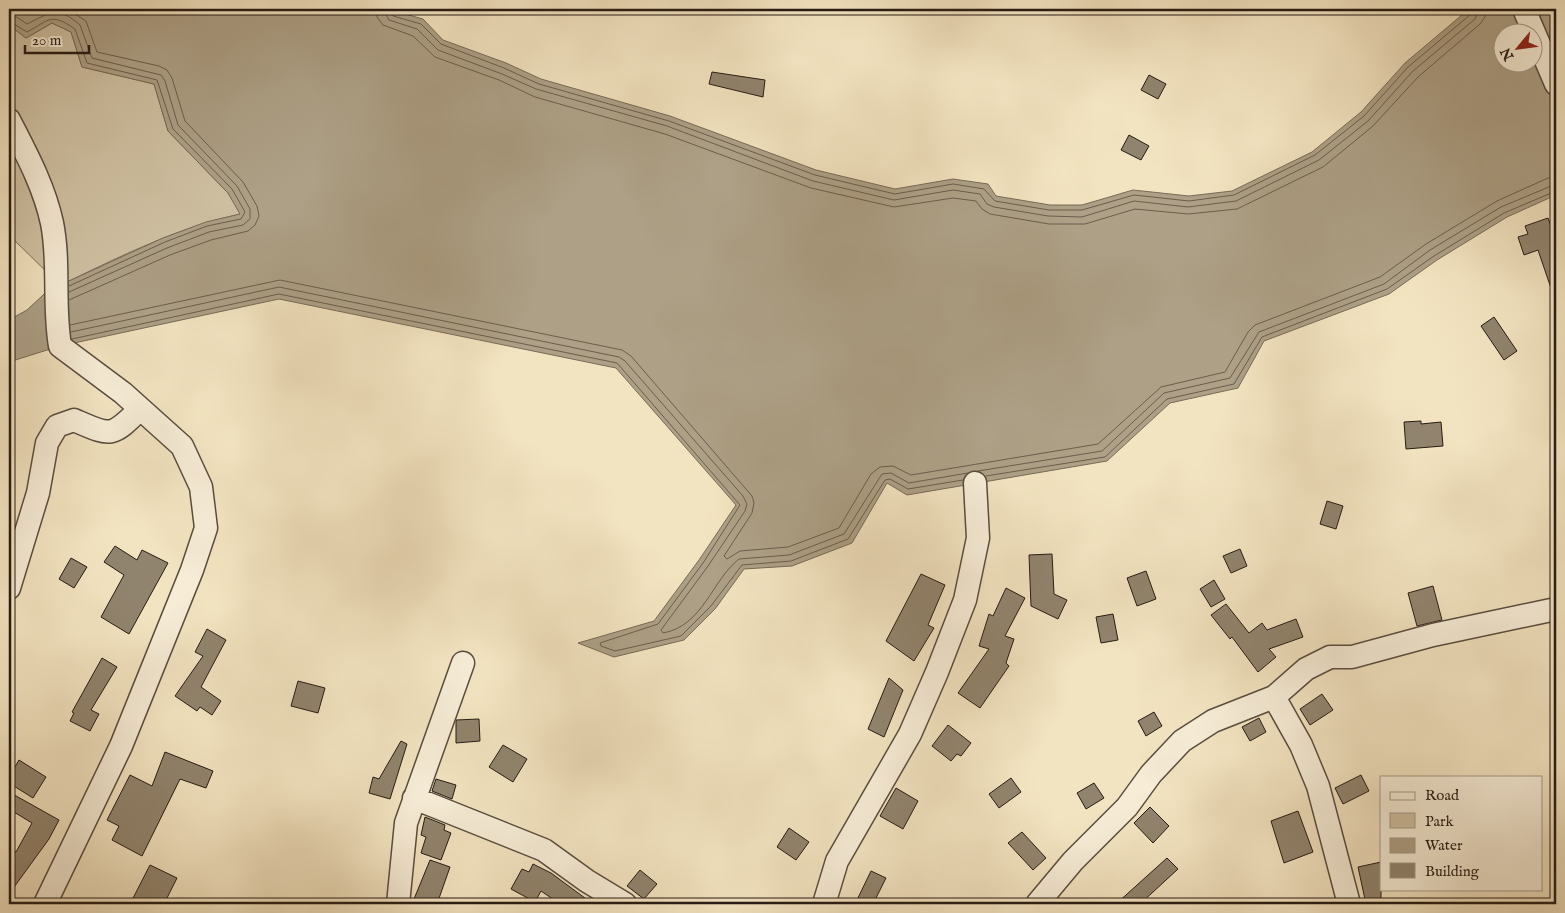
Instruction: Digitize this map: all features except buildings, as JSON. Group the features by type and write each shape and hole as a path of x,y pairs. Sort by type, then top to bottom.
{"street":[{"path":"1524,9 1556,84"},
{"path":"9,120 34,168 52,223 57,282 56,321 60,346 140,409 182,446 202,487 206,528 192,570 121,746 45,904"},
{"path":"9,588 38,493 47,443 57,426 74,420 102,432 120,429 140,409"},
{"path":"824,904 837,862 910,734 938,672 965,600 978,538 975,483"},
{"path":"1037,904 1073,861 1127,806 1151,774 1182,742 1213,721 1274,697 1306,669 1330,657 1352,657 1433,635 1556,609"},
{"path":"398,904 406,823 463,663"},
{"path":"1274,697 1301,745 1318,786 1349,904"},
{"path":"414,798 544,850 587,882 624,904"}],"green space":[{"path":"52,23 71,32 82,67 154,84 168,131 228,193 241,214 196,226 175,234 132,251 69,281 57,282 9,235 9,25 26,38"}],"water":[{"path":"9,9 387,9 423,19 443,40 506,63 541,79 670,116 816,170 895,189 953,179 988,184 996,196 1050,205 1082,205 1133,190 1189,196 1232,191 1312,152 1361,112 1405,63 1469,9 1556,9 1556,195 1507,217 1437,260 1389,294 1264,341 1238,388 1170,403 1107,461 907,495 887,483 852,543 792,566 744,569 715,609 684,640 614,657 578,643 654,621 699,560 736,505 616,368 279,299 60,346 9,362 9,320 27,310 57,282 69,281 163,238 206,222 240,214 228,193 168,131 154,84 82,67 71,32 52,23 26,38 9,25"}]}
